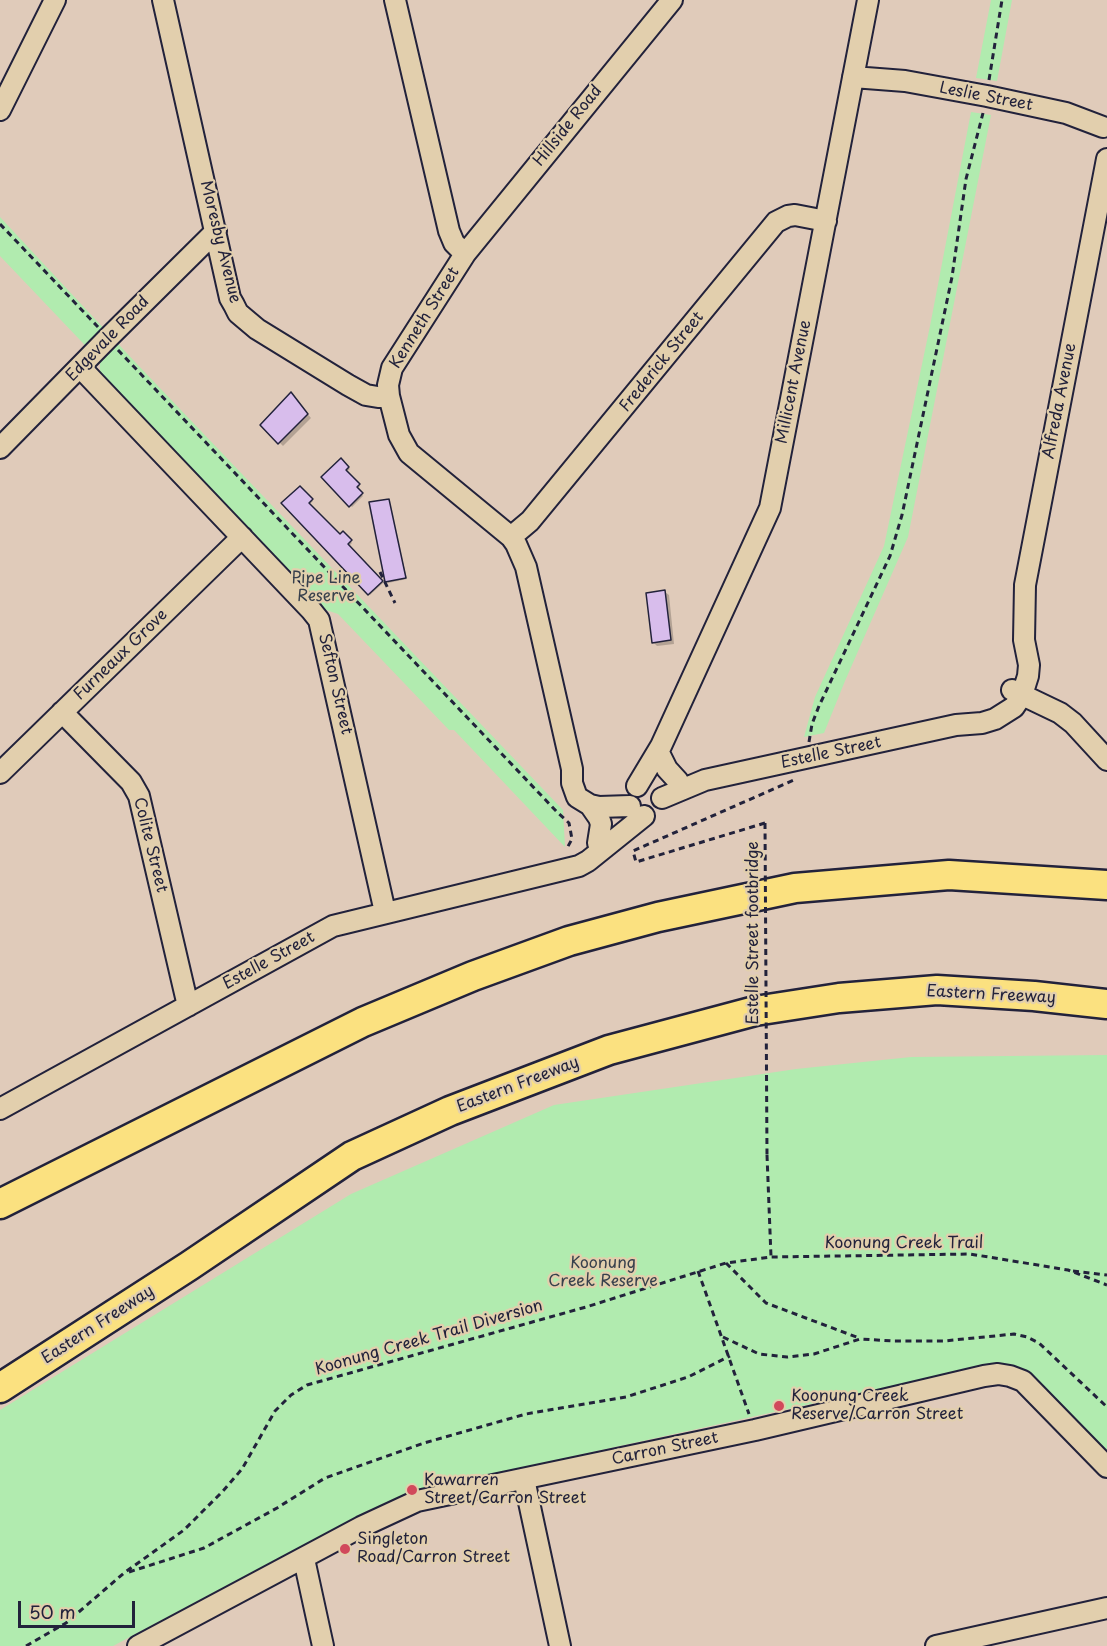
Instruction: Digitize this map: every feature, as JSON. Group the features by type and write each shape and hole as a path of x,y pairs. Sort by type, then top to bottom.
{"highway":[{"path":"0,1204 363,1022 473,976 568,941 658,917 795,888 949,875 1107,885"},
{"name":"Eastern Freeway","path":"0,1388 198,1260 352,1156 450,1111 609,1050 755,1011 839,998 937,990 1034,996 1107,1004"}],"street":[{"path":"0,110 55,0"},
{"name":"Moresby Avenue","path":"163,0 230,298 238,313 247,321 360,392 372,396 389,396"},
{"name":"Kenneth Street","path":"395,0 448,231 454,243 465,254 397,358 390,376 389,396 399,435 409,453 511,537 521,552 572,769 572,783 577,797 590,805"},
{"name":"Hillside Road","path":"465,254 672,0"},
{"name":"Millicent Avenue","path":"643,797 660,749 770,508 868,0"},
{"name":"Leslie Street","path":"854,71 1066,112 1105,123"},
{"name":"Alfreda Avenue","path":"1016,692 1016,677 1024,640 1025,585 1106,160 1105,123"},
{"name":"Frederick Street","path":"511,537 530,521 776,222 795,215 826,221"},
{"name":"Edgevale Road","path":"0,448 216,231"},
{"name":"Sefton Street","path":"80,367 316,614 321,626 385,912"},
{"name":"Furneaux Grove","path":"0,773 242,537"},
{"path":"1016,692 1060,713 1073,723 1107,760"},
{"name":"Estelle Street","path":"0,1109 333,926 562,861 598,843 619,825 643,797 705,780 956,725 994,707 1016,692"},
{"name":"Colite Street","path":"62,712 131,782 139,796 188,1006"},
{"path":"660,749 667,770 678,781"},
{"name":"Kenneth Street","path":"572,769 583,788 595,797 643,797"},
{"name":"Estelle Street","path":"562,861 579,866 588,861 643,797 678,781 705,780"},
{"path":"590,805 599,807 643,797"},
{"path":"590,805 601,824 598,843"},
{"name":"Carron Street","path":"138,1646 361,1527 417,1501 755,1430 984,1376 998,1374 1010,1376 1028,1385 1107,1467"},
{"path":"524,1479 560,1646"},
{"path":"304,1558 323,1646"},
{"path":"936,1646 1107,1608"}],"path":[{"path":"811,757 808,738 819,706 890,556 903,516 952,277 966,179 987,96 1002,0"},
{"path":"0,224 569,823 572,839 562,861"},
{"path":"380,572 395,603"},
{"name":"Estelle Street footbridge","path":"771,1257 767,1155 765,823 636,862 633,851 811,773 814,770 811,757"},
{"name":"Koonung Creek Trail","path":"698,1271 726,1263 771,1257 955,1253 1005,1258 1068,1270 1107,1286"},
{"path":"726,1263 766,1303 860,1339 944,1341 1014,1334 1027,1337 1040,1343 1107,1407"},
{"path":"1068,1270 1107,1275"},
{"path":"698,1271 755,1430"},
{"name":"Koonung Creek Trail Diversion","path":"26,1646 66,1623 124,1573 184,1530 242,1469 276,1411 291,1395 307,1385 586,1307 698,1271"},
{"path":"723,1337 759,1354 787,1357 814,1354 860,1339"},
{"path":"124,1573 204,1548 277,1508 325,1478 424,1443 526,1414 626,1397 687,1377 730,1356"}],"green space":[{"path":"991,0 1012,0 997,81 976,78"},
{"path":"971,112 991,115 908,537 824,733 804,737 815,697 884,546 930,326"},
{"name":"Pipe Line Reserve","path":"0,217 136,363 563,810 565,847 454,730 449,730 338,614 320,608 108,385 100,373 100,361 0,256"},
{"name":"Koonung Creek Reserve","path":"1107,1055 1107,1452 1029,1372 1005,1364 992,1364 411,1492 367,1511 113,1646 0,1646 0,1410 351,1194 554,1105 796,1069 911,1057"}],"building":[{"path":"291,392 308,414 278,444 260,425"},
{"path":"341,458 349,467 346,470 360,484 357,487 363,493 349,507 321,477"},
{"path":"300,486 313,499 309,503 340,534 343,531 352,540 348,544 383,581 368,595 281,503"},
{"path":"389,499 406,578 385,582 369,502"},
{"path":"665,590 671,640 652,643 646,593"}],"place":[{"name":"Koonung Creek Reserve/Carron Street","path":"779,1406"},
{"name":"Kawarren Street/Carron Street","path":"412,1490"},
{"name":"Singleton Road/Carron Street","path":"345,1549"}]}
